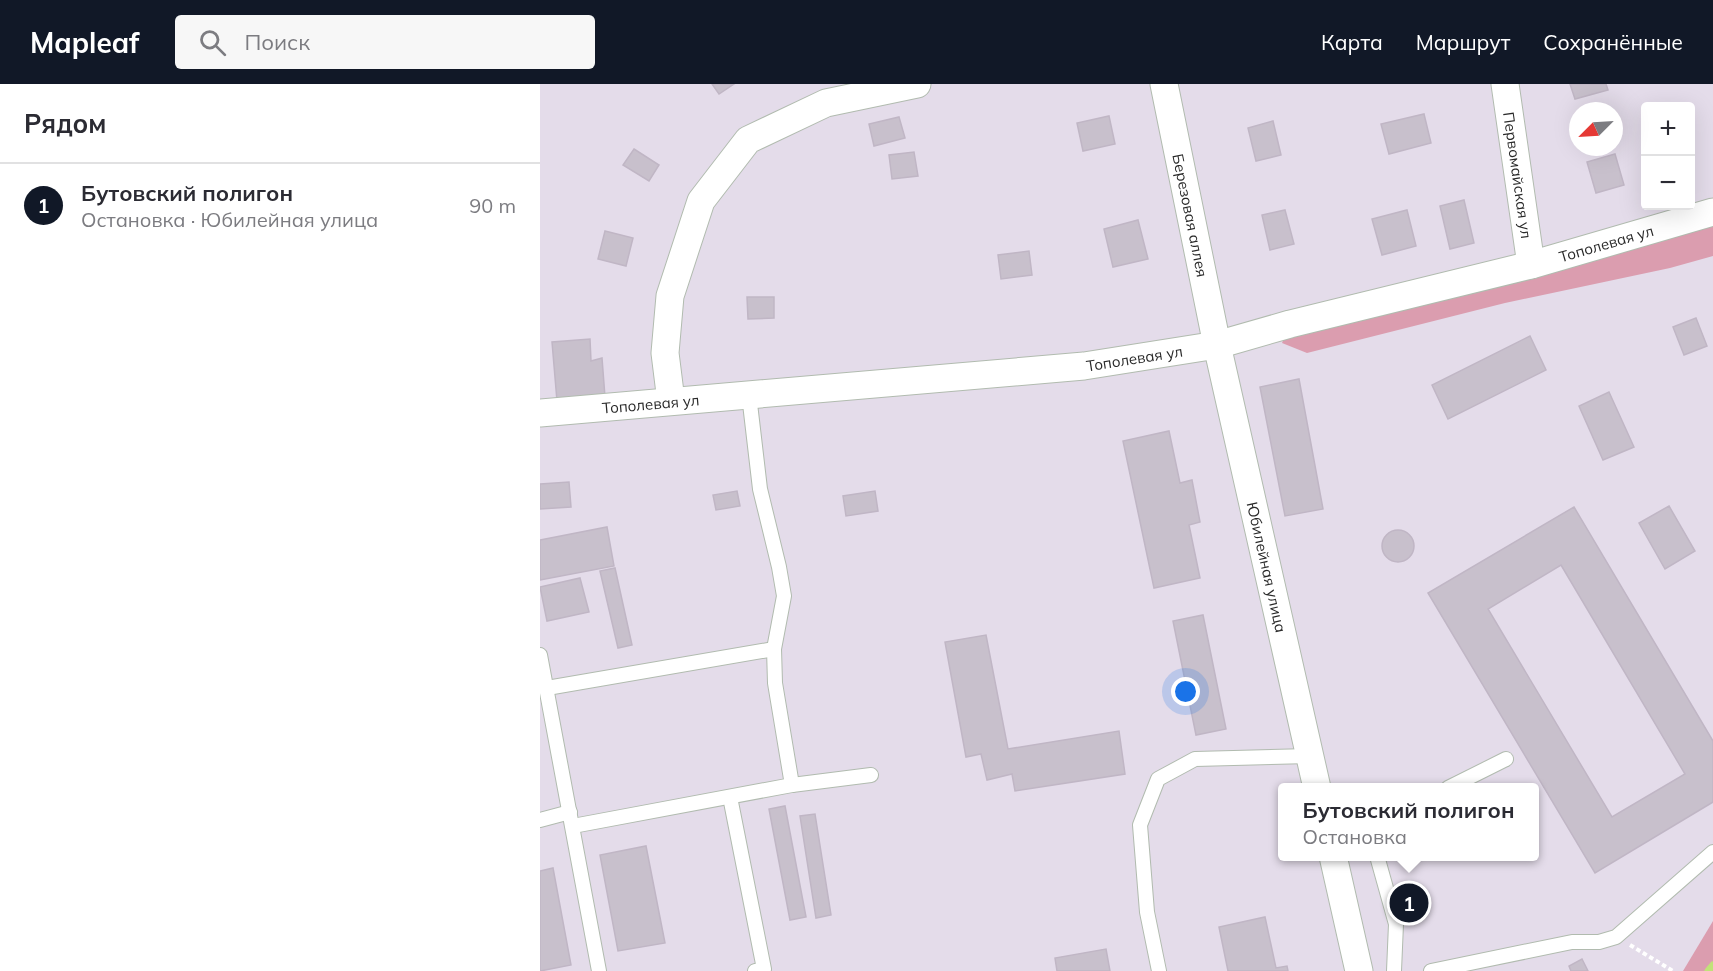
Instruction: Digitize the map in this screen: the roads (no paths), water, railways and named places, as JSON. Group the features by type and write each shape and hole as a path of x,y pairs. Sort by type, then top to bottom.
{"street":[{"path":"671,401 665,353 670,296 701,201 748,140 826,103 917,84"},
{"name":"Березовая аллея","path":"1164,84 1217,345"},
{"name":"Первомайская ул","path":"1505,84 1531,265"},
{"name":"Тополевая ул","path":"540,413 1084,366 1217,345 1290,324 1531,265 1713,212"},
{"name":"Юбилейная улица","path":"1217,345 1316,783"},
{"path":"1334,861 1359,971"}],"lane":[{"path":"749,395 759,489 784,596 774,649 775,683 792,785"},
{"path":"547,688 774,649"},
{"path":"540,655 599,971"},
{"path":"1159,971 1147,912 1140,825 1158,779 1195,759 1310,756"},
{"path":"1458,783 1506,759"},
{"path":"540,820 571,819 871,775"},
{"path":"730,797 764,969 755,971"},
{"path":"1431,971 1572,942 1599,942 1616,938 1713,852"},
{"path":"1378,861 1396,924 1394,971"}],"waterway":[{"path":"1708,971 1713,965"}],"place":[{"name":"Бутовский полигон","path":"1409,903"}]}
